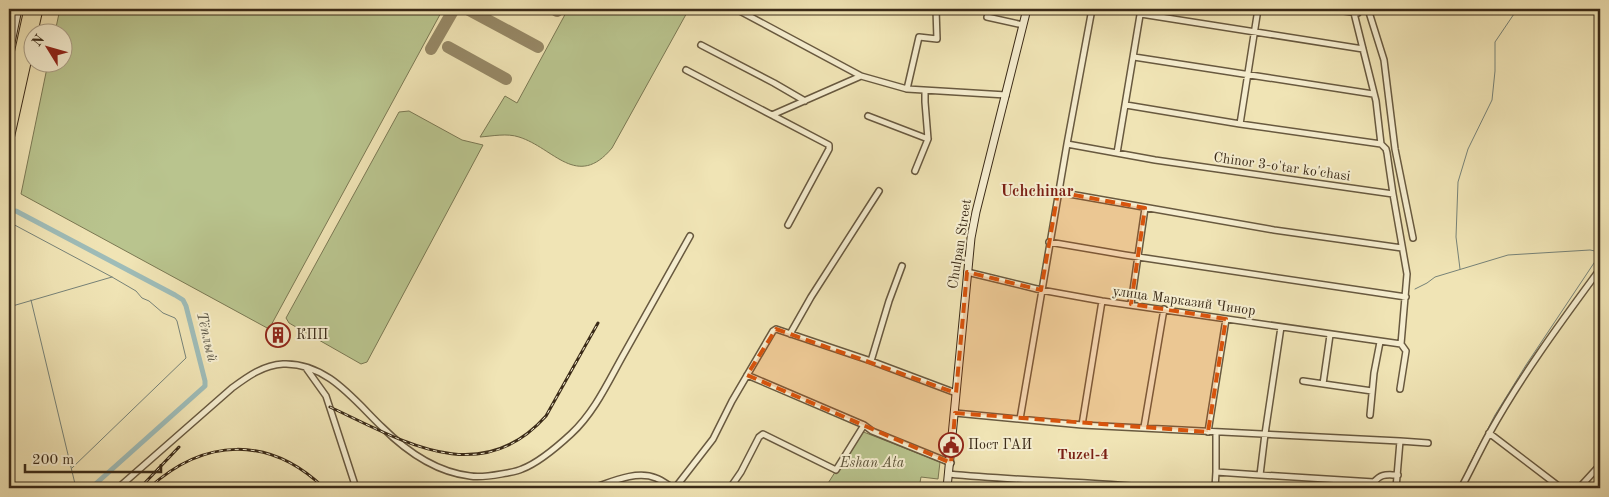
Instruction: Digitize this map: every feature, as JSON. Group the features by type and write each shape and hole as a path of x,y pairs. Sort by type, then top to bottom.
{"highway":[{"path":"9,100 29,9"},
{"path":"9,138 38,9"}],"main road":[{"path":"9,52 18,9"},
{"name":"Chulpan Street","path":"947,488 966,272 976,212 1027,9"}],"street":[{"path":"736,9 861,76 906,89 1006,95"},
{"path":"906,89 919,37 936,39 936,9"},
{"path":"1020,419 1058,192 1092,9"},
{"path":"1240,124 1258,9"},
{"path":"1330,9 1355,11 1376,102 1381,144"},
{"path":"1368,9 1384,60 1395,149 1413,238"},
{"path":"1117,153 1141,12 1363,50"},
{"path":"987,17 1023,25"},
{"path":"701,45 766,78 805,101"},
{"path":"1134,57 1373,94"},
{"path":"686,70 829,145 829,149 788,225"},
{"path":"772,114 861,76"},
{"path":"916,171 928,139 924,102 925,91"},
{"path":"1126,105 1240,124 1381,144 1386,149 1407,274 1401,344 1406,351 1400,389"},
{"path":"868,116 928,139"},
{"name":"Chinor 3-o'tar ko'chasi","path":"1067,144 1155,160 1393,194"},
{"path":"790,334 810,297 879,191"},
{"path":"1058,192 1274,230 1402,248"},
{"path":"1394,203 1406,202"},
{"path":"1131,304 1145,208"},
{"path":"118,488 249,375 268,367 283,364 319,372 342,387 410,451 441,468 470,476 495,476 522,469 547,454 572,434 589,414 690,236"},
{"path":"1050,242 1137,257 1406,297"},
{"path":"871,361 889,300 902,266"},
{"path":"1461,488 1490,433 1538,356 1600,269"},
{"name":"улица Марказий Чинор","path":"966,272 1041,290 1102,301 1401,344"},
{"path":"1082,425 1102,301"},
{"path":"1144,427 1164,309"},
{"path":"1208,432 1226,319"},
{"path":"1260,474 1264,434 1281,327"},
{"path":"592,488 624,477 648,476 656,478 674,488 714,439 747,375 773,331 776,330 871,361 956,392"},
{"path":"1323,384 1330,335"},
{"path":"1370,415 1380,342"},
{"path":"306,368 326,396 356,488"},
{"path":"747,375 950,463"},
{"path":"1303,381 1372,391"},
{"path":"955,412 1082,425 1428,443"},
{"path":"730,488 741,472 759,437 763,434 836,470 864,425"},
{"path":"1214,488 1216,432"},
{"path":"1490,433 1561,488"},
{"path":"1396,488 1402,441"},
{"path":"1579,488 1600,465"},
{"path":"1216,472 1374,482 1381,475 1398,475"},
{"path":"949,474 998,479 1154,488"}],"highlighted area":[{"path":"1058,192 1145,208 1131,304 1226,319 1208,432 955,413 951,463 747,375 776,329 956,393 967,272 1041,290"}],"green space":[{"path":"60,9 443,9 269,329 21,194 46,72 72,72 72,22 57,22"},
{"path":"568,9 689,9 612,148 599,160 588,166 576,166 566,162 532,142 519,137 505,135 480,137 505,96 517,103"},
{"path":"409,111 462,140 483,145 367,362 361,364 289,323 286,318 399,112"},
{"name":"Eshan Аta","path":"861,431 940,462 938,479 921,477 919,488 825,488"}],"waterway":[{"path":"1460,269 1456,237 1458,182 1468,149 1492,100 1495,42 1516,9"},
{"name":"Тёплый","path":"16,211 175,295 183,300 186,306 205,386 91,488"},
{"path":"9,222 136,291 142,298 177,321 186,358 72,468"},
{"path":"1415,289 1435,277 1508,255 1590,250 1600,252"},
{"path":"1468,467 1495,415 1600,254"},
{"path":"9,307 112,277"},
{"path":"31,300 76,488"}],"taxiway":[{"path":"431,49 454,9"},
{"path":"469,10 538,47"},
{"path":"448,47 506,79"}],"railway":[{"path":"330,407 385,433 441,452 468,455 495,451 521,438 546,416 598,323"},
{"path":"140,488 179,447"},
{"path":"149,488 170,471 192,459 214,452 236,449 259,452 281,459 303,471 324,488"}],"place":[{"name":"КПП","path":"278,335"},
{"name":"Пост ГАИ","path":"951,445"}],"district":[{"name":"Uchchinar","path":"1037,192"},
{"name":"Tuzel-4","path":"1083,455"}]}
